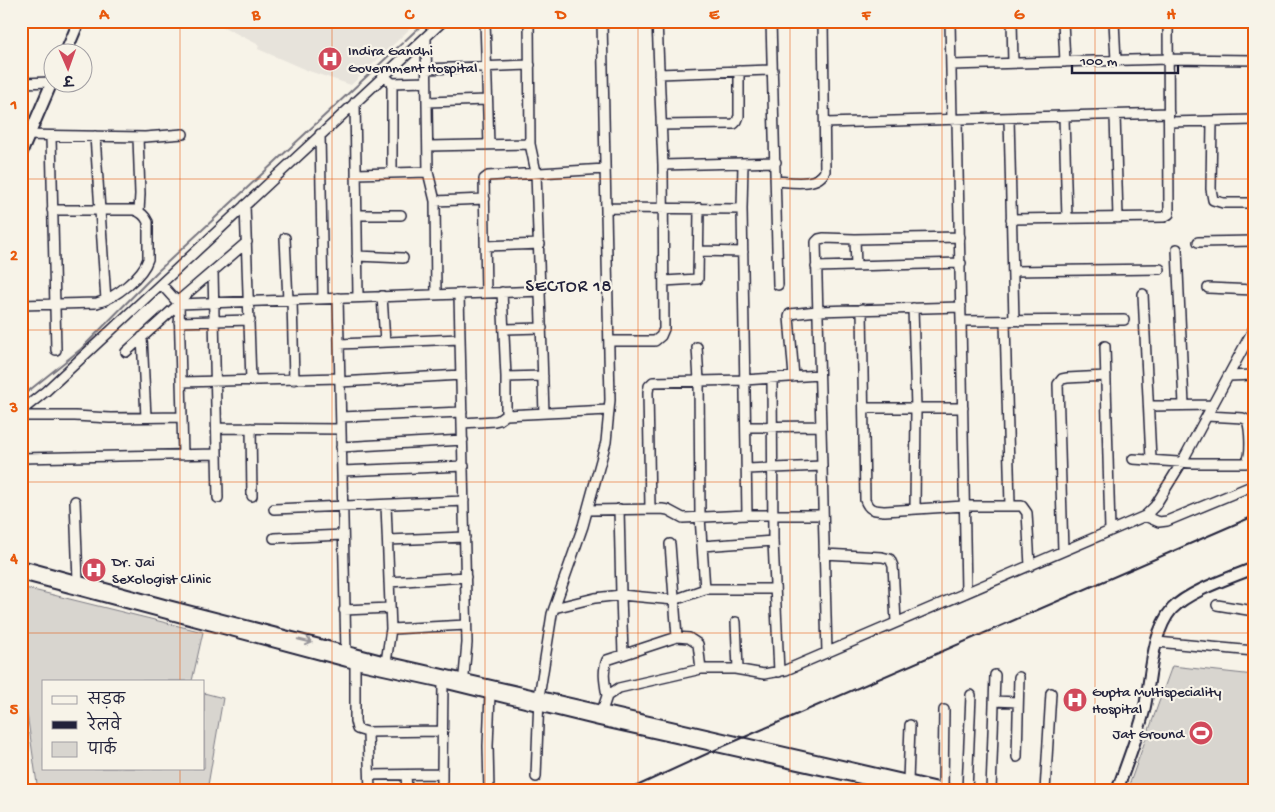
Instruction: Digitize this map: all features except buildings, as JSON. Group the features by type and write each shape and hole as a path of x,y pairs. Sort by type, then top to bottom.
{"main road":[{"path":"70,42 79,21"},
{"path":"21,154 25,135 47,92"},
{"path":"21,566 443,682 464,683 490,694 539,701"},
{"path":"1117,791 1143,712 1157,642 1165,618 1173,608 1188,596 1254,568"},
{"path":"21,574 600,716 923,789 947,790"},
{"path":"600,716 908,780 923,789"}],"street":[{"path":"21,411 46,391 443,21"},
{"path":"485,21 489,145"},
{"path":"528,21 530,144 536,172 540,244 544,413"},
{"path":"536,776 539,701 554,608 588,510 606,442 609,410 602,21"},
{"path":"609,341 655,341 662,336 664,329 664,207 657,22 711,21"},
{"path":"771,21 778,285"},
{"path":"776,182 815,181 823,176 825,171 823,21"},
{"path":"954,21 950,21 961,263 966,593"},
{"path":"1012,21 1013,63"},
{"path":"1063,21 1065,62"},
{"path":"1114,21 1116,61"},
{"path":"1012,220 1164,217 1169,214 1168,21"},
{"path":"426,38 428,172 435,201 436,294"},
{"path":"951,65 1254,60"},
{"path":"426,69 530,65"},
{"path":"659,74 773,70"},
{"path":"661,125 734,124 738,121 739,71"},
{"path":"384,76 392,83 426,82"},
{"path":"21,83 42,82"},
{"path":"392,83 392,173"},
{"path":"427,102 487,100"},
{"path":"355,102 358,297"},
{"path":"825,123 1115,115 1212,121 1254,120"},
{"path":"1115,115 1118,218"},
{"path":"1064,117 1067,218"},
{"path":"1009,118 1013,270 1010,322 1010,506"},
{"path":"1212,121 1211,189 1213,200 1223,203 1254,203"},
{"path":"25,135 51,137 138,137 183,134"},
{"path":"320,134 324,299"},
{"path":"95,136 106,300"},
{"path":"51,137 56,350"},
{"path":"138,137 139,211"},
{"path":"428,146 530,144"},
{"path":"663,166 776,162"},
{"path":"743,163 742,252 747,515"},
{"path":"486,293 484,178 488,176 536,172 605,169"},
{"path":"356,174 428,172"},
{"path":"435,201 484,199"},
{"path":"245,205 251,381"},
{"path":"606,208 742,209"},
{"path":"664,281 698,279 700,208"},
{"path":"21,305 97,303 106,300 138,275 148,258 148,222 139,211 52,210"},
{"path":"357,215 401,215"},
{"path":"827,653 816,242 824,238 960,237"},
{"path":"285,238 294,380"},
{"path":"855,239 856,266"},
{"path":"1198,242 1254,241"},
{"path":"126,352 247,242"},
{"path":"485,246 540,244"},
{"path":"1177,249 1184,405"},
{"path":"699,251 742,252"},
{"path":"357,256 403,258"},
{"path":"816,266 961,263"},
{"path":"1013,270 1160,269"},
{"path":"213,271 218,498"},
{"path":"161,284 178,303 183,455"},
{"path":"1208,288 1254,290"},
{"path":"178,303 540,291"},
{"path":"502,292 506,414"},
{"path":"459,294 466,577 466,658 464,683"},
{"path":"1143,294 1150,406 1151,459"},
{"path":"382,296 385,342"},
{"path":"338,298 344,610 352,656 355,722 357,729 367,732 442,731"},
{"path":"794,377 790,314 862,309 961,307"},
{"path":"913,308 916,408 915,509"},
{"path":"862,309 867,505 873,510 964,506 1022,506 1027,513 1030,566"},
{"path":"180,322 250,320"},
{"path":"961,321 1124,320"},
{"path":"504,329 542,328"},
{"path":"607,696 619,688 701,669 738,669 764,674 779,672 1146,516 1156,506 1182,462 1254,328"},
{"path":"142,337 146,417"},
{"path":"339,344 460,339"},
{"path":"1105,346 1110,531"},
{"path":"697,347 700,517 705,588"},
{"path":"181,382 340,380 461,375"},
{"path":"650,509 649,386 653,382 745,380 819,375"},
{"path":"1229,376 1254,375"},
{"path":"506,377 543,376"},
{"path":"1062,551 1058,384 1067,378 1106,376"},
{"path":"772,378 775,589 779,672"},
{"path":"1150,406 1212,405"},
{"path":"865,408 962,408"},
{"path":"462,423 500,420 506,414 609,410"},
{"path":"341,417 462,412"},
{"path":"21,416 182,417"},
{"path":"1133,459 1246,463 1249,460 1249,426 1247,420 1243,418 1207,416"},
{"path":"746,427 820,426"},
{"path":"217,428 341,429"},
{"path":"250,428 252,496"},
{"path":"342,447 463,440"},
{"path":"21,458 217,454"},
{"path":"342,471 464,466"},
{"path":"747,469 822,466"},
{"path":"1146,516 1159,522 1167,521 1254,485"},
{"path":"75,501 78,581"},
{"path":"274,509 464,501"},
{"path":"386,505 391,629 386,662"},
{"path":"588,510 668,510 684,518 747,515 823,515"},
{"path":"619,510 623,654"},
{"path":"274,538 344,535"},
{"path":"388,540 465,537"},
{"path":"702,546 774,541"},
{"path":"670,544 677,637"},
{"path":"824,554 890,559 893,566 896,622"},
{"path":"389,582 466,577"},
{"path":"554,608 621,594 674,600 705,588 775,589"},
{"path":"1217,605 1254,611"},
{"path":"344,610 390,608"},
{"path":"736,622 738,669"},
{"path":"391,629 466,625"},
{"path":"600,716 607,696 604,665 607,660 677,637 689,638 698,644 701,669"},
{"path":"1157,642 1254,651"},
{"path":"991,791 994,675"},
{"path":"1016,758 1019,677"},
{"path":"442,791 443,682"},
{"path":"1045,791 1051,693"},
{"path":"489,791 490,694"},
{"path":"967,791 971,695"},
{"path":"994,701 1018,702"},
{"path":"944,710 947,790"},
{"path":"908,780 910,725"},
{"path":"367,732 370,791"},
{"path":"370,775 442,774"},
{"path":"406,775 407,791"}],"shaded area":[{"name":"Indira Gandhi Government Hospital","path":"219,21 418,21 351,85 306,70 258,49 259,45 218,24"}],"green space":[{"path":"21,587 203,632 192,680 42,680 42,770 205,770 205,693 223,698 207,791 38,791 21,671"},
{"name":"Jat Ground","path":"1172,666 1254,675 1254,791 1127,791"}],"waterway":[{"path":"21,397 81,349 157,272 426,21"}],"railway":[{"path":"626,791 724,746 1254,516"}],"place":[{"name":"Indira Gandhi Government Hospital","path":"330,59"},
{"name":"Dr. Jai Sexologist Clinic","path":"94,570"},
{"name":"Gupta Multispeciality Hospital","path":"1075,700"},
{"name":"Jat Ground","path":"1201,733"}],"district":[{"name":"SECTOR 18","path":"569,285"}]}
